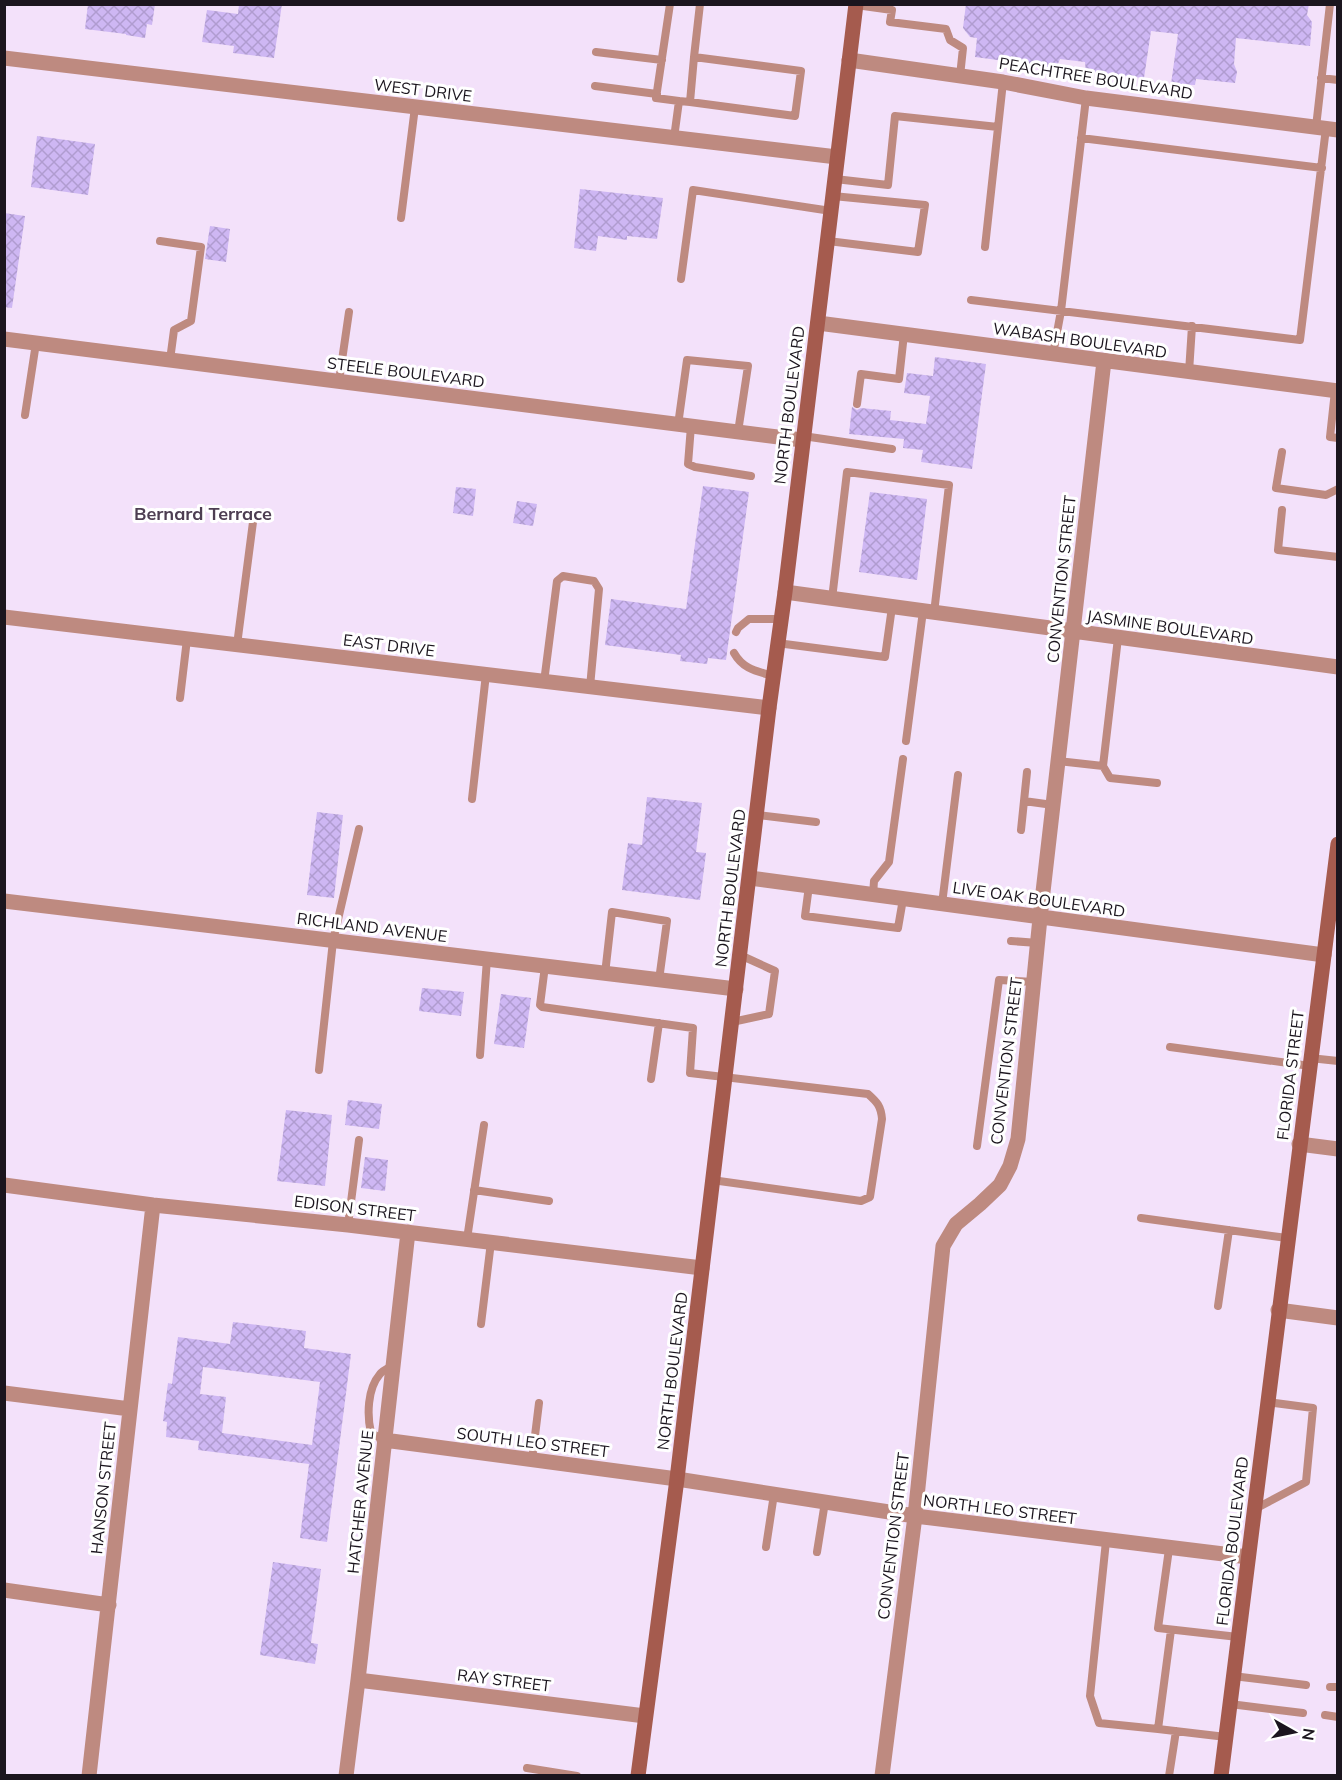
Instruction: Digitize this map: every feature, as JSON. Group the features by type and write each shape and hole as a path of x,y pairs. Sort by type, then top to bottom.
{"street":[{"name":"NORTH BOULEVARD","path":"638,1776 678,1479 712,1180 750,878 768,708 785,592 856,5"},
{"name":"WEST DRIVE","path":"4,58 837,157"},
{"name":"PEACHTREE BOULEVARD","path":"849,60 1003,82 1086,98 1326,129"},
{"name":"WABASH BOULEVARD","path":"818,323 1336,391"},
{"name":"STEELE BOULEVARD","path":"4,339 738,432 802,438"},
{"name":"CONVENTION STREET","path":"882,1776 915,1516 944,1246 956,1224 1000,1185 1010,1166 1018,1139 1040,918 1104,361"},
{"name":"JASMINE BOULEVARD","path":"785,592 1338,667"},
{"name":"EAST DRIVE","path":"4,617 768,708"},
{"name":"FLORIDA STREET","path":"1278,1310 1324,954 1334,896 1338,844"},
{"name":"LIVE OAK BOULEVARD","path":"750,878 1324,954"},
{"name":"RICHLAND AVENUE","path":"4,901 736,990"},
{"path":"1299,1144 1338,1149"},
{"name":"EDISON STREET","path":"4,1185 153,1205 348,1225 702,1268"},
{"name":"HANSON STREET","path":"89,1776 153,1205"},
{"name":"HATCHER AVENUE","path":"346,1776 408,1232"},
{"path":"1278,1310 1338,1318"},
{"name":"FLORIDA BOULEVARD","path":"1221,1776 1278,1310"},
{"path":"4,1393 130,1409"},
{"name":"SOUTH LEO STREET","path":"384,1440 678,1479"},
{"name":"NORTH LEO STREET","path":"678,1479 915,1516 1248,1557"},
{"path":"4,1590 109,1605"},
{"name":"RAY STREET","path":"358,1680 645,1716"}],"lane":[{"path":"670,4 656,98 795,116 801,71 694,57"},
{"path":"690,102 700,4"},
{"path":"970,300 1300,340 1326,129 1321,78 1330,4"},
{"path":"856,5 892,10 890,22 946,29 950,40 963,48 960,76"},
{"path":"596,52 662,60"},
{"path":"1321,78 1338,80"},
{"path":"985,246 1003,82"},
{"path":"595,86 657,94"},
{"path":"1053,354 1086,98"},
{"path":"674,138 679,101"},
{"path":"401,218 415,107"},
{"path":"835,179 888,185 895,116 998,127"},
{"path":"1081,138 1322,168"},
{"path":"681,279 693,190 832,203 925,205 918,252 828,241"},
{"path":"159,241 201,247 191,321 174,330 170,360"},
{"path":"339,381 349,312"},
{"path":"1189,373 1192,326"},
{"path":"857,404 861,374 898,379 904,334"},
{"path":"25,415 36,343"},
{"path":"738,432 748,366 687,360 684,425 688,464 751,476"},
{"path":"1336,391 1330,437 1338,438"},
{"path":"802,438 892,449"},
{"path":"1282,452 1276,488 1326,495 1338,489"},
{"path":"831,599 848,472 949,486 906,741"},
{"path":"1282,510 1278,550 1338,557"},
{"path":"237,645 253,522"},
{"path":"544,681 557,581 563,576 594,581 599,588 590,687"},
{"path":"777,643 885,657 892,607"},
{"path":"736,632 749,619 781,619"},
{"path":"1118,638 1103,766 1110,778 1156,783"},
{"path":"180,698 187,639"},
{"path":"734,653 740,663 748,669 773,676"},
{"path":"472,799 486,674"},
{"path":"873,895 874,881 888,862 903,759"},
{"path":"1058,761 1103,766"},
{"path":"1021,830 1027,772"},
{"path":"942,904 958,775"},
{"path":"1024,801 1053,805"},
{"path":"757,815 816,822"},
{"path":"319,1070 333,941 359,829"},
{"path":"809,886 805,916 898,928 903,899"},
{"path":"605,974 612,912 667,921 660,980"},
{"path":"1011,941 1038,944"},
{"path":"732,1022 770,1014 775,972 740,955"},
{"path":"480,1054 487,959"},
{"path":"544,966 540,1005 543,1007 693,1028 690,1073 868,1094 882,1108 873,1185 870,1197 861,1201 712,1180"},
{"path":"977,1146 999,980 1034,982"},
{"path":"651,1079 659,1023"},
{"path":"1170,1047 1310,1062 1338,1061"},
{"path":"467,1239 484,1125"},
{"path":"348,1225 359,1140"},
{"path":"474,1190 549,1201"},
{"path":"1142,1218 1287,1238"},
{"path":"1218,1306 1230,1230"},
{"path":"481,1324 491,1242"},
{"path":"1254,1509 1306,1482 1313,1408 1267,1402"},
{"path":"532,1460 539,1403"},
{"path":"766,1547 774,1494"},
{"path":"817,1552 825,1502"},
{"path":"1106,1541 1090,1696 1099,1723 1226,1737"},
{"path":"1169,1549 1158,1628 1238,1637"},
{"path":"1158,1729 1171,1630"},
{"path":"1233,1676 1306,1685"},
{"path":"1230,1704 1303,1713"},
{"path":"1325,1715 1338,1717"},
{"path":"1169,1776 1176,1731"},
{"path":"527,1768 577,1776"}],"building":[{"path":"88,4 155,4 152,25 147,24 145,38 85,29"},
{"path":"239,4 282,4 274,58 233,53 234,46 202,42 207,10 238,14"},
{"path":"966,4 1309,4 1307,15 1312,22 1310,46 1236,38 1235,83 1196,79 1195,85 1171,84 1178,34 1151,31 1144,78 1086,72 1085,62 1060,59 1056,68 975,57 977,38 970,37 963,28"},
{"path":"37,136 95,144 88,195 31,187"},
{"path":"580,189 663,198 657,239 627,236 627,240 598,236 596,251 574,248"},
{"path":"4,213 25,216 12,308 4,307"},
{"path":"210,226 230,229 226,262 205,259"},
{"path":"935,357 986,364 972,469 921,462 923,450 903,448 904,439 849,434 852,407 857,410 861,408 891,411 890,420 926,424 930,396 904,393 907,373 933,376"},
{"path":"703,486 749,492 726,660 708,658 707,664 680,661 681,655 605,645 611,599 686,609"},
{"path":"456,487 476,489 473,516 453,513"},
{"path":"870,492 927,499 917,580 859,572"},
{"path":"517,501 537,504 533,526 513,523"},
{"path":"647,797 702,803 696,852 706,853 700,900 622,890 628,843 642,845"},
{"path":"317,812 343,815 334,898 307,895"},
{"path":"422,988 464,992 461,1016 419,1011"},
{"path":"501,994 531,998 524,1048 494,1044"},
{"path":"348,1100 382,1104 379,1129 345,1125"},
{"path":"286,1110 332,1115 325,1186 277,1181"},
{"path":"365,1157 388,1160 385,1191 361,1188"},
{"path":"233,1322 306,1331 304,1348 351,1354 327,1542 300,1538 309,1464 198,1450 199,1441 166,1437 167,1422 163,1421 168,1383 172,1384 178,1337 230,1344","holes":["203,1367 320,1382 312,1445 222,1433 226,1397 200,1394"]},
{"path":"273,1562 321,1569 311,1643 318,1644 315,1664 260,1655"}],"district":[{"name":"Bernard Terrace","path":"203,513"}]}
